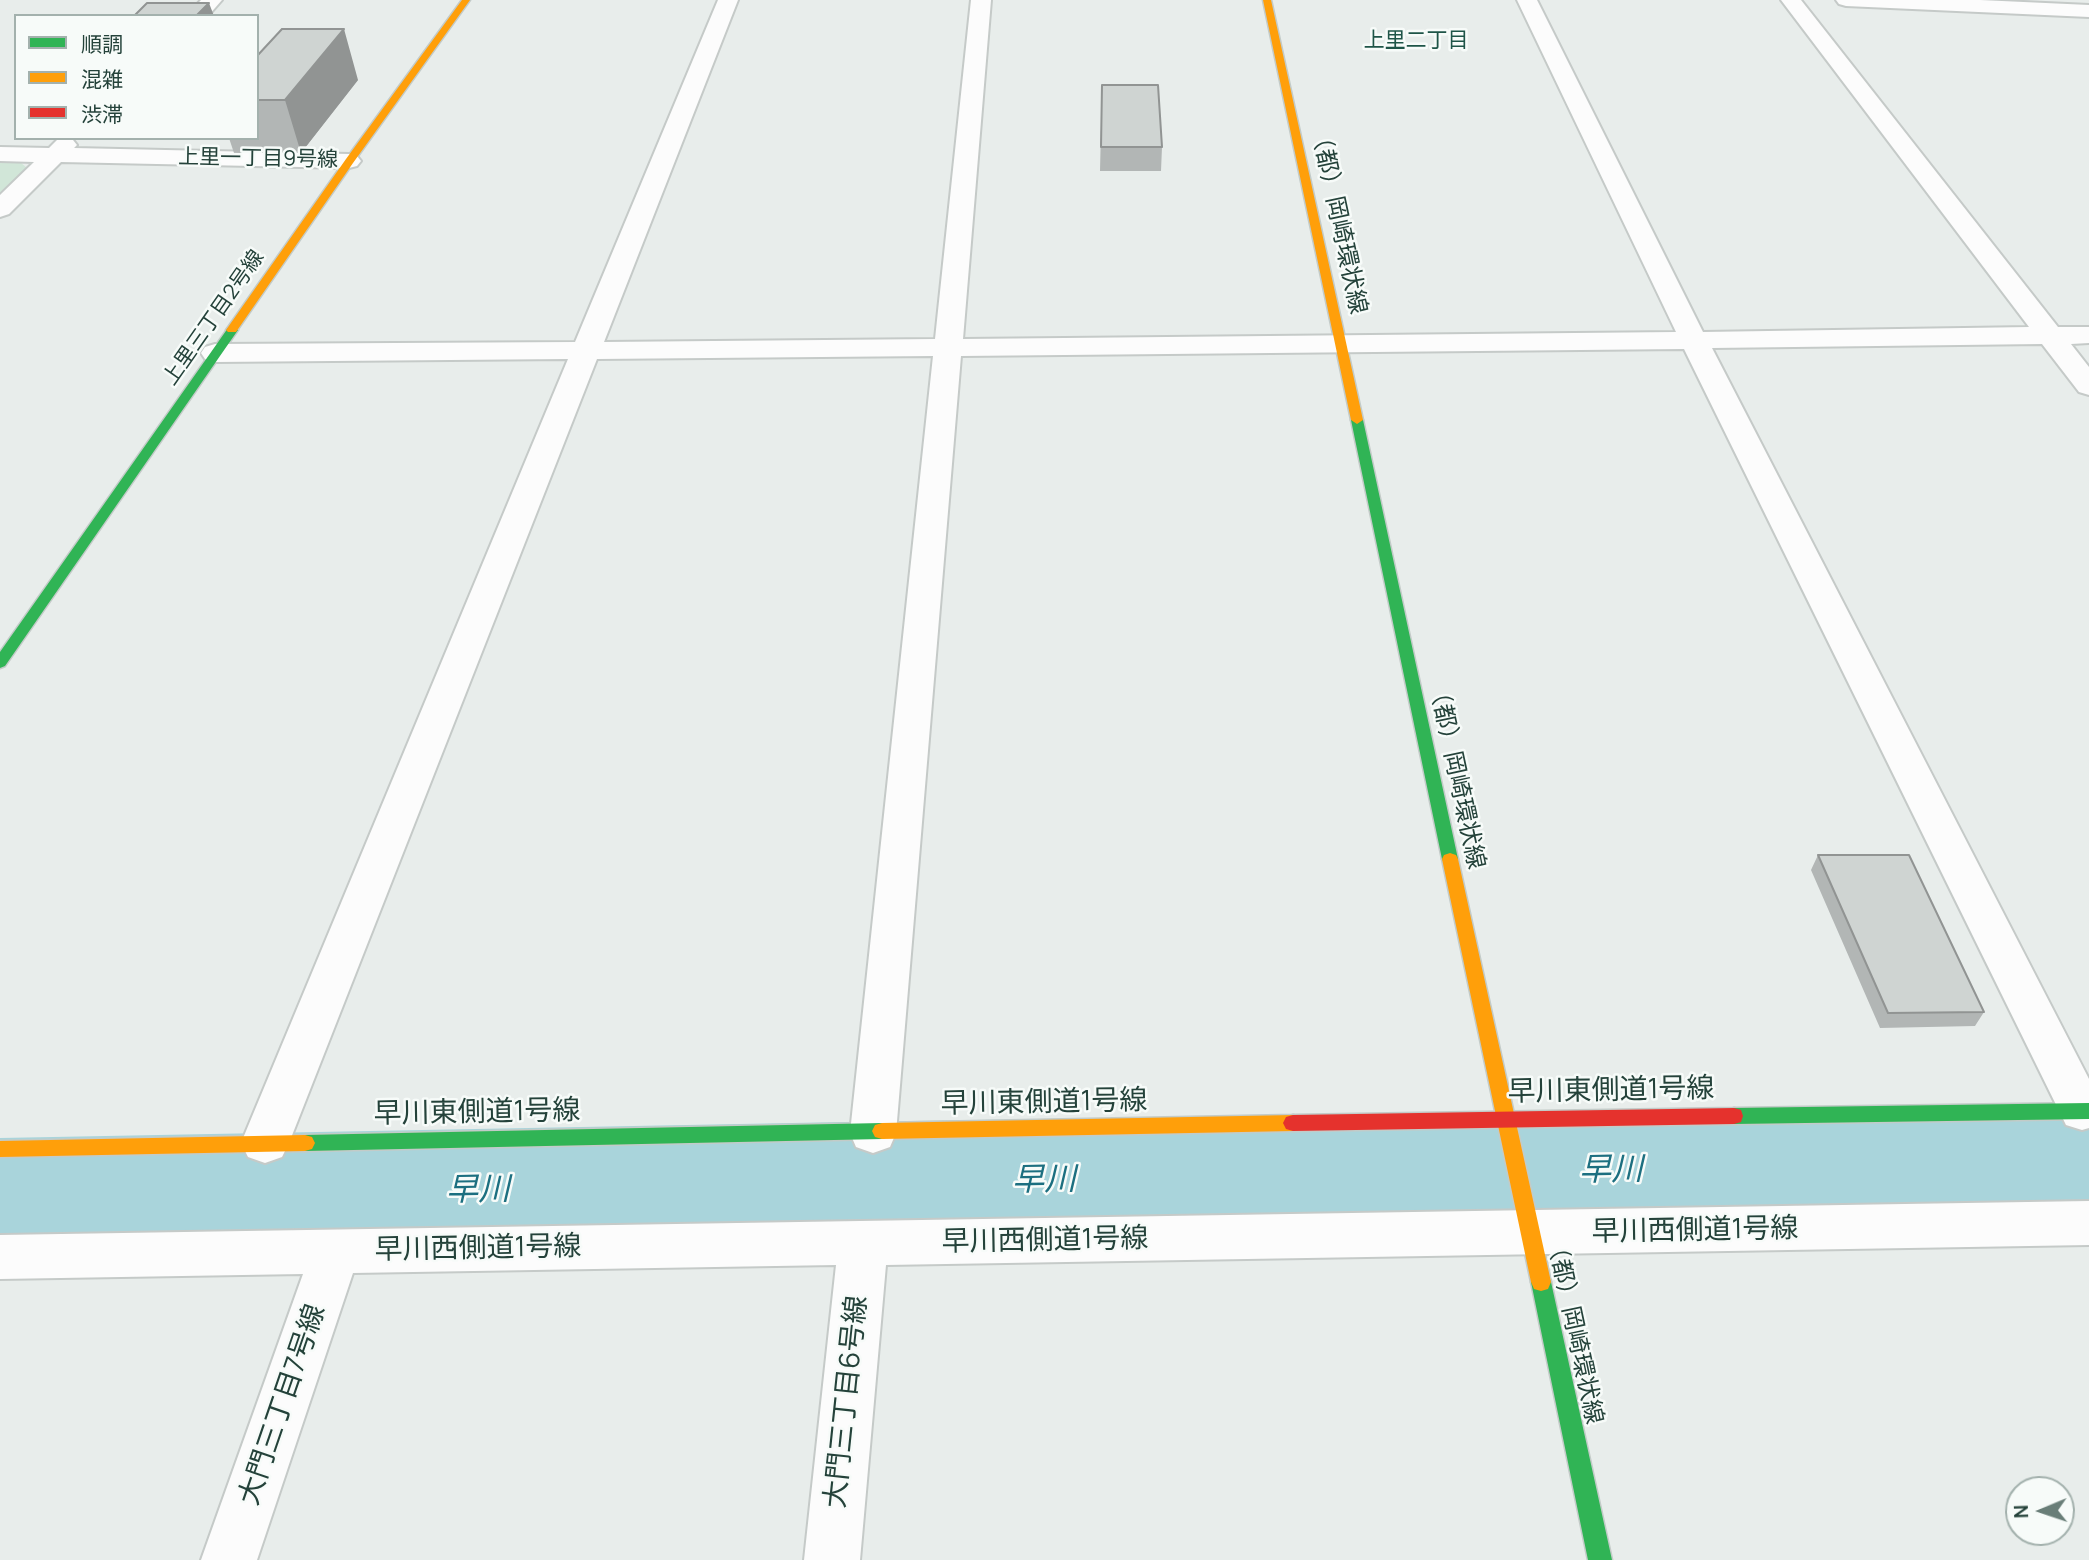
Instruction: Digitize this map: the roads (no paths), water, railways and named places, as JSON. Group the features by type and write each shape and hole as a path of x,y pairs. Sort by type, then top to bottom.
{"street":[{"path":"198,14 212,0"},
{"name":"上里三丁目2号線","path":"0,663 349,161 466,0"},
{"path":"265,1143 729,0"},
{"path":"873,1133 981,0"},
{"name":"（都）岡崎環状線","path":"1267,0 1600,1560"},
{"path":"1527,0 1695,341 2085,1111"},
{"path":"1791,0 2089,386"},
{"path":"1846,0 2060,5 2089,11"},
{"path":"2060,5 2089,33"},
{"path":"0,209 63,146"},
{"name":"上里一丁目9号線","path":"0,154 63,146 349,161"},
{"path":"215,353 1342,345 2089,335"},
{"name":"早川東側道1号線","path":"0,1149 1505,1119 2085,1111"},
{"name":"早川西側道1号線","path":"0,1257 2089,1223"},
{"name":"大門三丁目6号線","path":"831,1560 863,1244"},
{"name":"大門三丁目7号線","path":"229,1560 336,1250"}],"waterway":[{"name":"早川","path":"0,1200 845,1182 2089,1162"}],"district":[{"name":"上里二丁目","path":"1416,41"}]}
